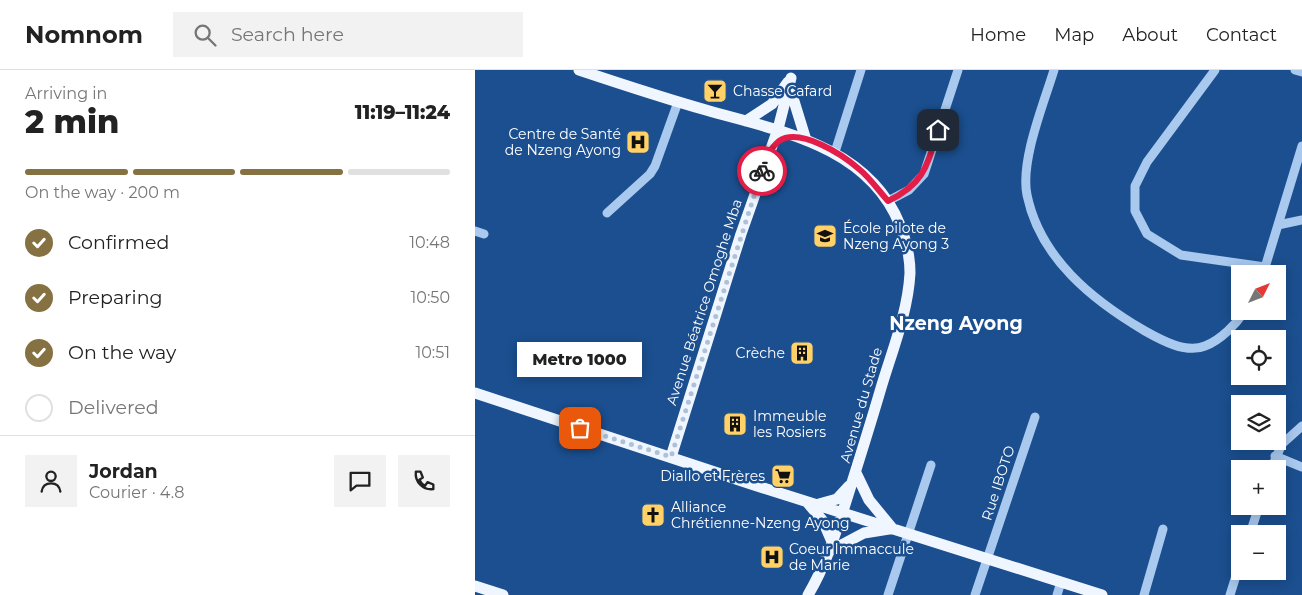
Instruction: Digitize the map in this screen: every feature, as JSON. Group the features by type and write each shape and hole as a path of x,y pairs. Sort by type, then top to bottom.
{"main road":[{"name":"Avenue du Stade","path":"579,70 678,102 778,129 835,152 860,170 888,201 905,238 909,274 901,321 832,547 808,595"},
{"path":"769,153 764,134 760,128 746,121 771,104 793,74"},
{"path":"769,153 779,141 802,138 791,94 793,74"},
{"name":"Avenue Béatrice Omoghe Mba","path":"671,457 741,234 778,129 793,74"},
{"path":"475,393 1102,595"},
{"path":"818,504 837,499 854,478 893,529"},
{"path":"806,501 821,517 832,547 864,533 893,529"},
{"path":"475,586 503,595"}],"street":[{"path":"835,152 861,70"},
{"path":"888,201 909,190 924,174 958,70"},
{"path":"1054,70 1027,164 1025,183 1034,219 1057,259 1096,299 1151,334 1177,346 1188,348 1205,346 1223,334 1236,320"},
{"path":"1215,70 1147,162 1135,186 1135,211 1147,234 1181,255 1233,265"},
{"path":"1295,70 1302,72"},
{"path":"607,213 650,174 655,166 678,102"},
{"path":"1266,265 1302,146"},
{"path":"1278,225 1302,220"},
{"name":"Rue IBOTO","path":"975,595 1035,417"},
{"path":"1274,460 1281,444 1302,426"},
{"path":"1275,456 1302,467"},
{"path":"888,595 931,465"},
{"path":"1144,595 1163,529"},
{"path":"1230,595 1235,580"},
{"path":"1057,595 1061,582"}],"way so far":[{"path":"580,428 671,457 762,171"}],"place":[{"name":"Chasse Cafard","path":"715,91"},
{"name":"Centre de Santé de Nzeng Ayong","path":"638,142"},
{"name":"École pilote de Nzeng Ayong 3","path":"825,236"},
{"name":"Crèche","path":"802,353"},
{"name":"Immeuble les Rosiers","path":"735,424"},
{"name":"Metro 1000","path":"580,428"},
{"name":"Diallo et Frères","path":"783,476"},
{"name":"Alliance Chrétienne-Nzeng Ayong","path":"653,515"},
{"name":"Coeur Immaccule de Marie","path":"772,557"}],"district":[{"name":"Nzeng Ayong","path":"956,323"}],"route":[{"path":"762,171 769,153 776,144 783,139 797,136 842,156 860,170 888,201 909,190 924,174 938,130"}]}
